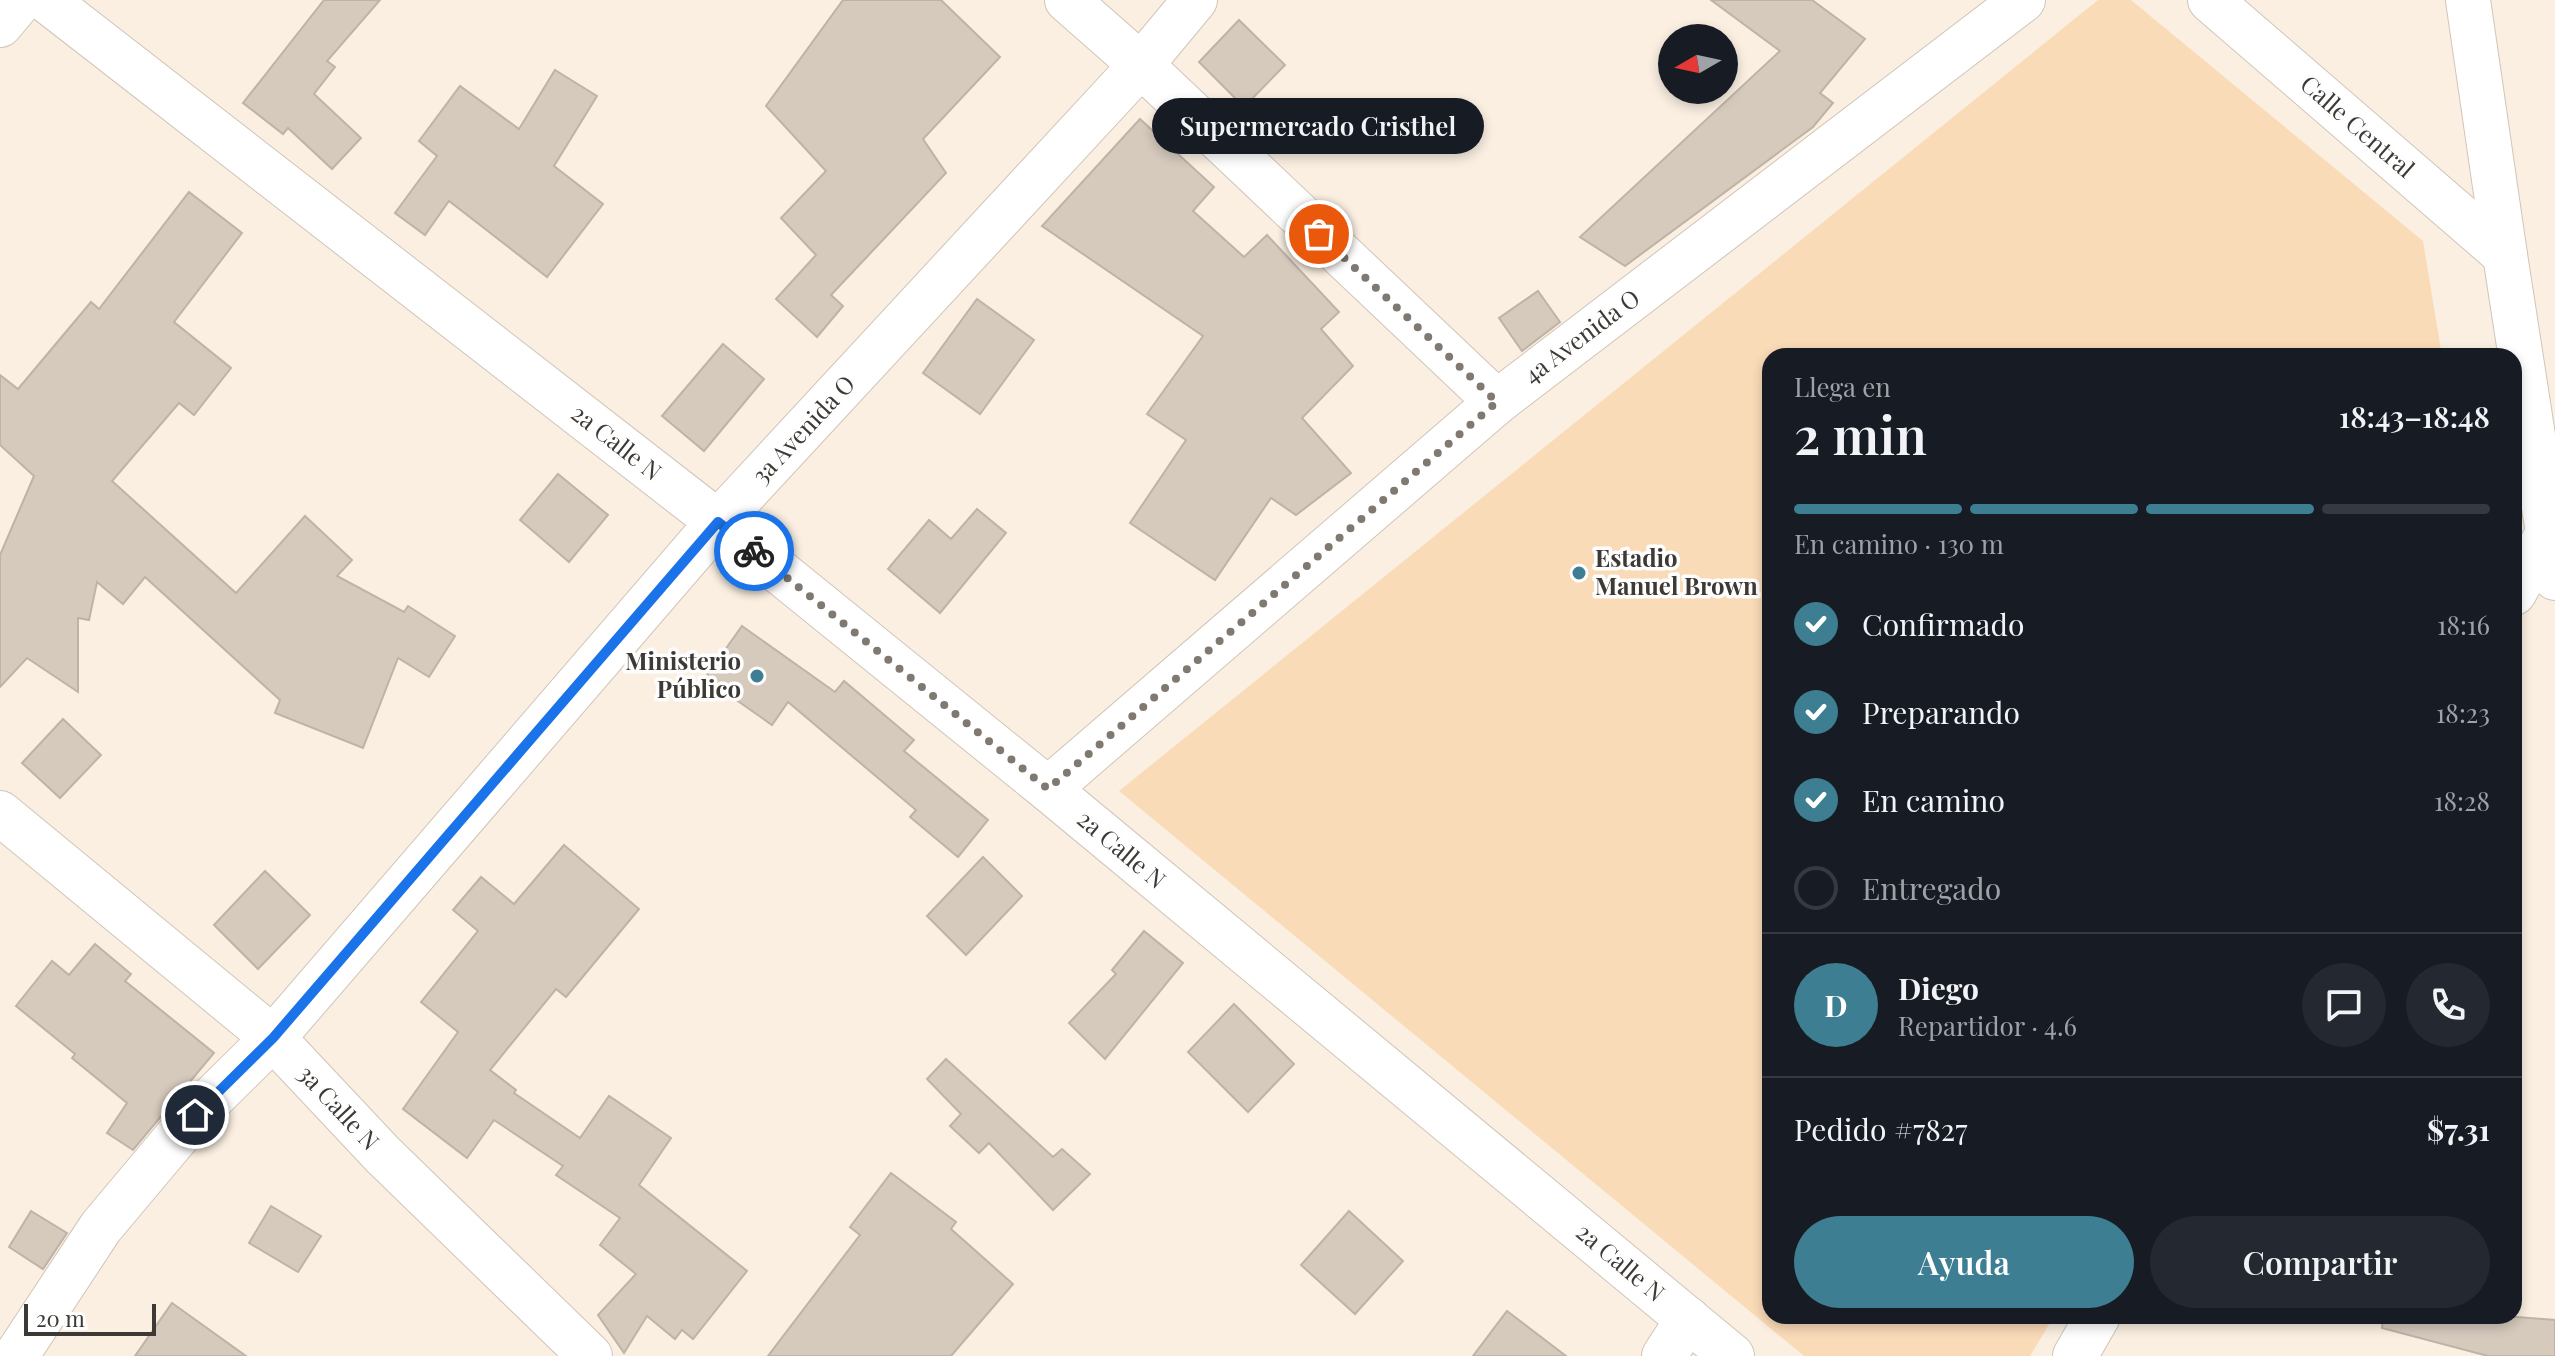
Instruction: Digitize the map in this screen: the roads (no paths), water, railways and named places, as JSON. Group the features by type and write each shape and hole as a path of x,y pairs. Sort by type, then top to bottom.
{"street":[{"path":"0,25 21,0"},
{"name":"2a Calle N","path":"46,0 718,522 1048,789 1732,1356"},
{"path":"1067,0 1141,65 1497,402"},
{"name":"3a Avenida O","path":"16,1356 101,1227 195,1115 273,1038 718,522 1141,65 1195,0"},
{"name":"4a Avenida O","path":"1048,789 1497,402 2023,0"},
{"name":"Calle Central","path":"2210,0 2505,255"},
{"path":"2468,0 2519,348"},
{"path":"2522,365 2555,578"},
{"path":"2522,579 2548,533"},
{"name":"3a Calle N","path":"0,813 273,1038 383,1155 590,1356"},
{"path":"1664,1356 1688,1319"},
{"path":"2075,1356 2093,1324"}],"place":[{"name":"Supermercado Cristhel","path":"1319,234"},
{"name":"Estadio Manuel Brown","path":"1579,573"},
{"name":"Ministerio Público","path":"757,676"}]}
